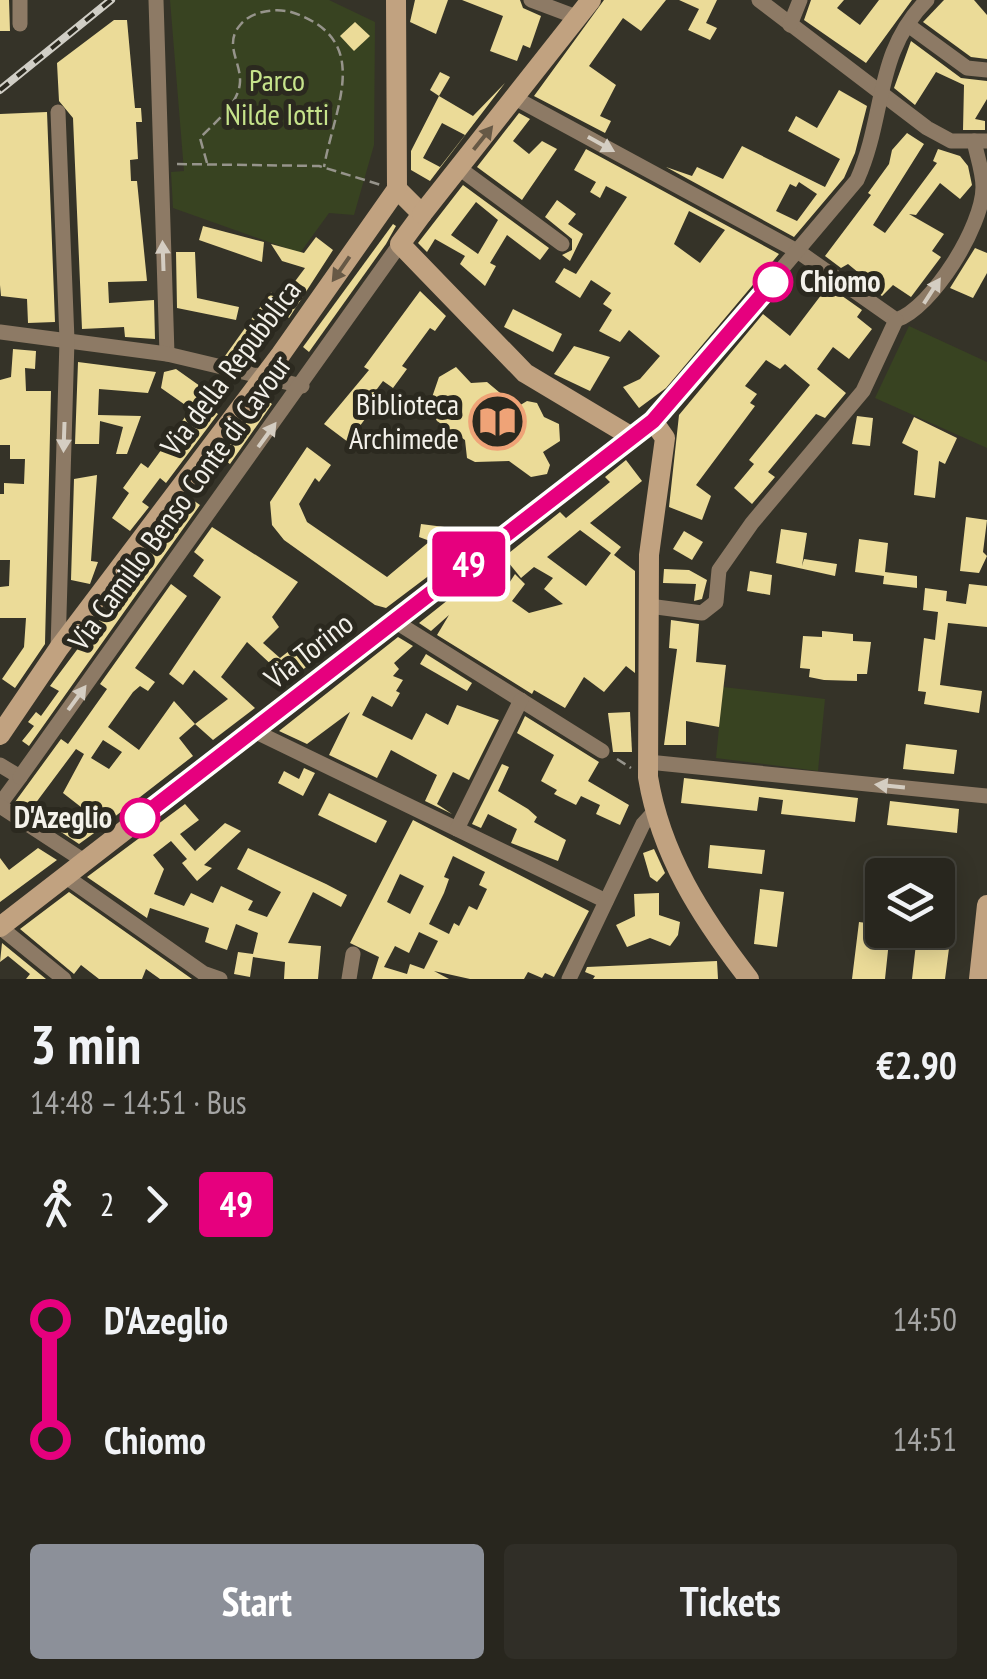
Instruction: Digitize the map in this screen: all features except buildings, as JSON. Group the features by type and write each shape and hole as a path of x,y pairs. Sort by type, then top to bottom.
{"street":[{"path":"20,0 20,24"},
{"path":"156,0 167,354"},
{"path":"396,0 400,134 397,190 422,214"},
{"path":"531,0 585,9"},
{"path":"649,606 702,614 716,602 719,570 752,523 863,391 896,320 922,306 968,235 983,190 980,141 951,141 881,97 759,0"},
{"path":"790,25 800,0"},
{"path":"749,979 682,883 654,812 648,770 649,555 665,438 653,421 857,180 874,142 888,58 927,0"},
{"name":"Via Camillo Benso Conte di Cavour","path":"84,861 0,805 422,214 585,9"},
{"path":"908,25 967,68 987,70"},
{"path":"516,98 798,252 896,320"},
{"path":"58,112 68,340 58,650"},
{"path":"459,168 562,244"},
{"name":"Via della Repubblica","path":"0,734 397,190"},
{"path":"968,235 987,242"},
{"path":"400,244 525,373 632,437"},
{"path":"0,332 167,354 302,386"},
{"name":"Via Torino","path":"0,927 653,421"},
{"path":"396,622 602,751"},
{"path":"457,830 521,700"},
{"path":"254,731 606,901"},
{"path":"0,765 20,777"},
{"path":"648,770 987,796"},
{"path":"569,979 643,824 654,812"},
{"path":"65,876 203,972 220,979"},
{"path":"979,979 987,905"},
{"path":"0,927 64,979"},
{"path":"349,979 353,954"}],"path":[{"path":"207,163 200,138 235,99 240,81 231,47 239,26 250,16 279,9 310,18 334,37 344,56 344,82 324,168"},
{"path":"160,164 324,168 397,190"},
{"path":"602,751 648,770"}],"green space":[{"name":"Parco Nilde Iotti","path":"170,0 329,0 375,22 374,145 354,215 329,213 300,253 173,208 171,172 184,171"},
{"path":"909,326 987,362 987,448 875,398"},
{"path":"723,687 825,699 818,771 716,758"}],"railway":[{"path":"0,90 111,0"}],"bus line":[{"name":"49","path":"140,818 653,421 773,282"}],"place":[{"name":"Chiomo","path":"773,282"},
{"name":"Biblioteca Archimede","path":"498,422"},
{"name":"D'Azeglio","path":"140,818"}]}
